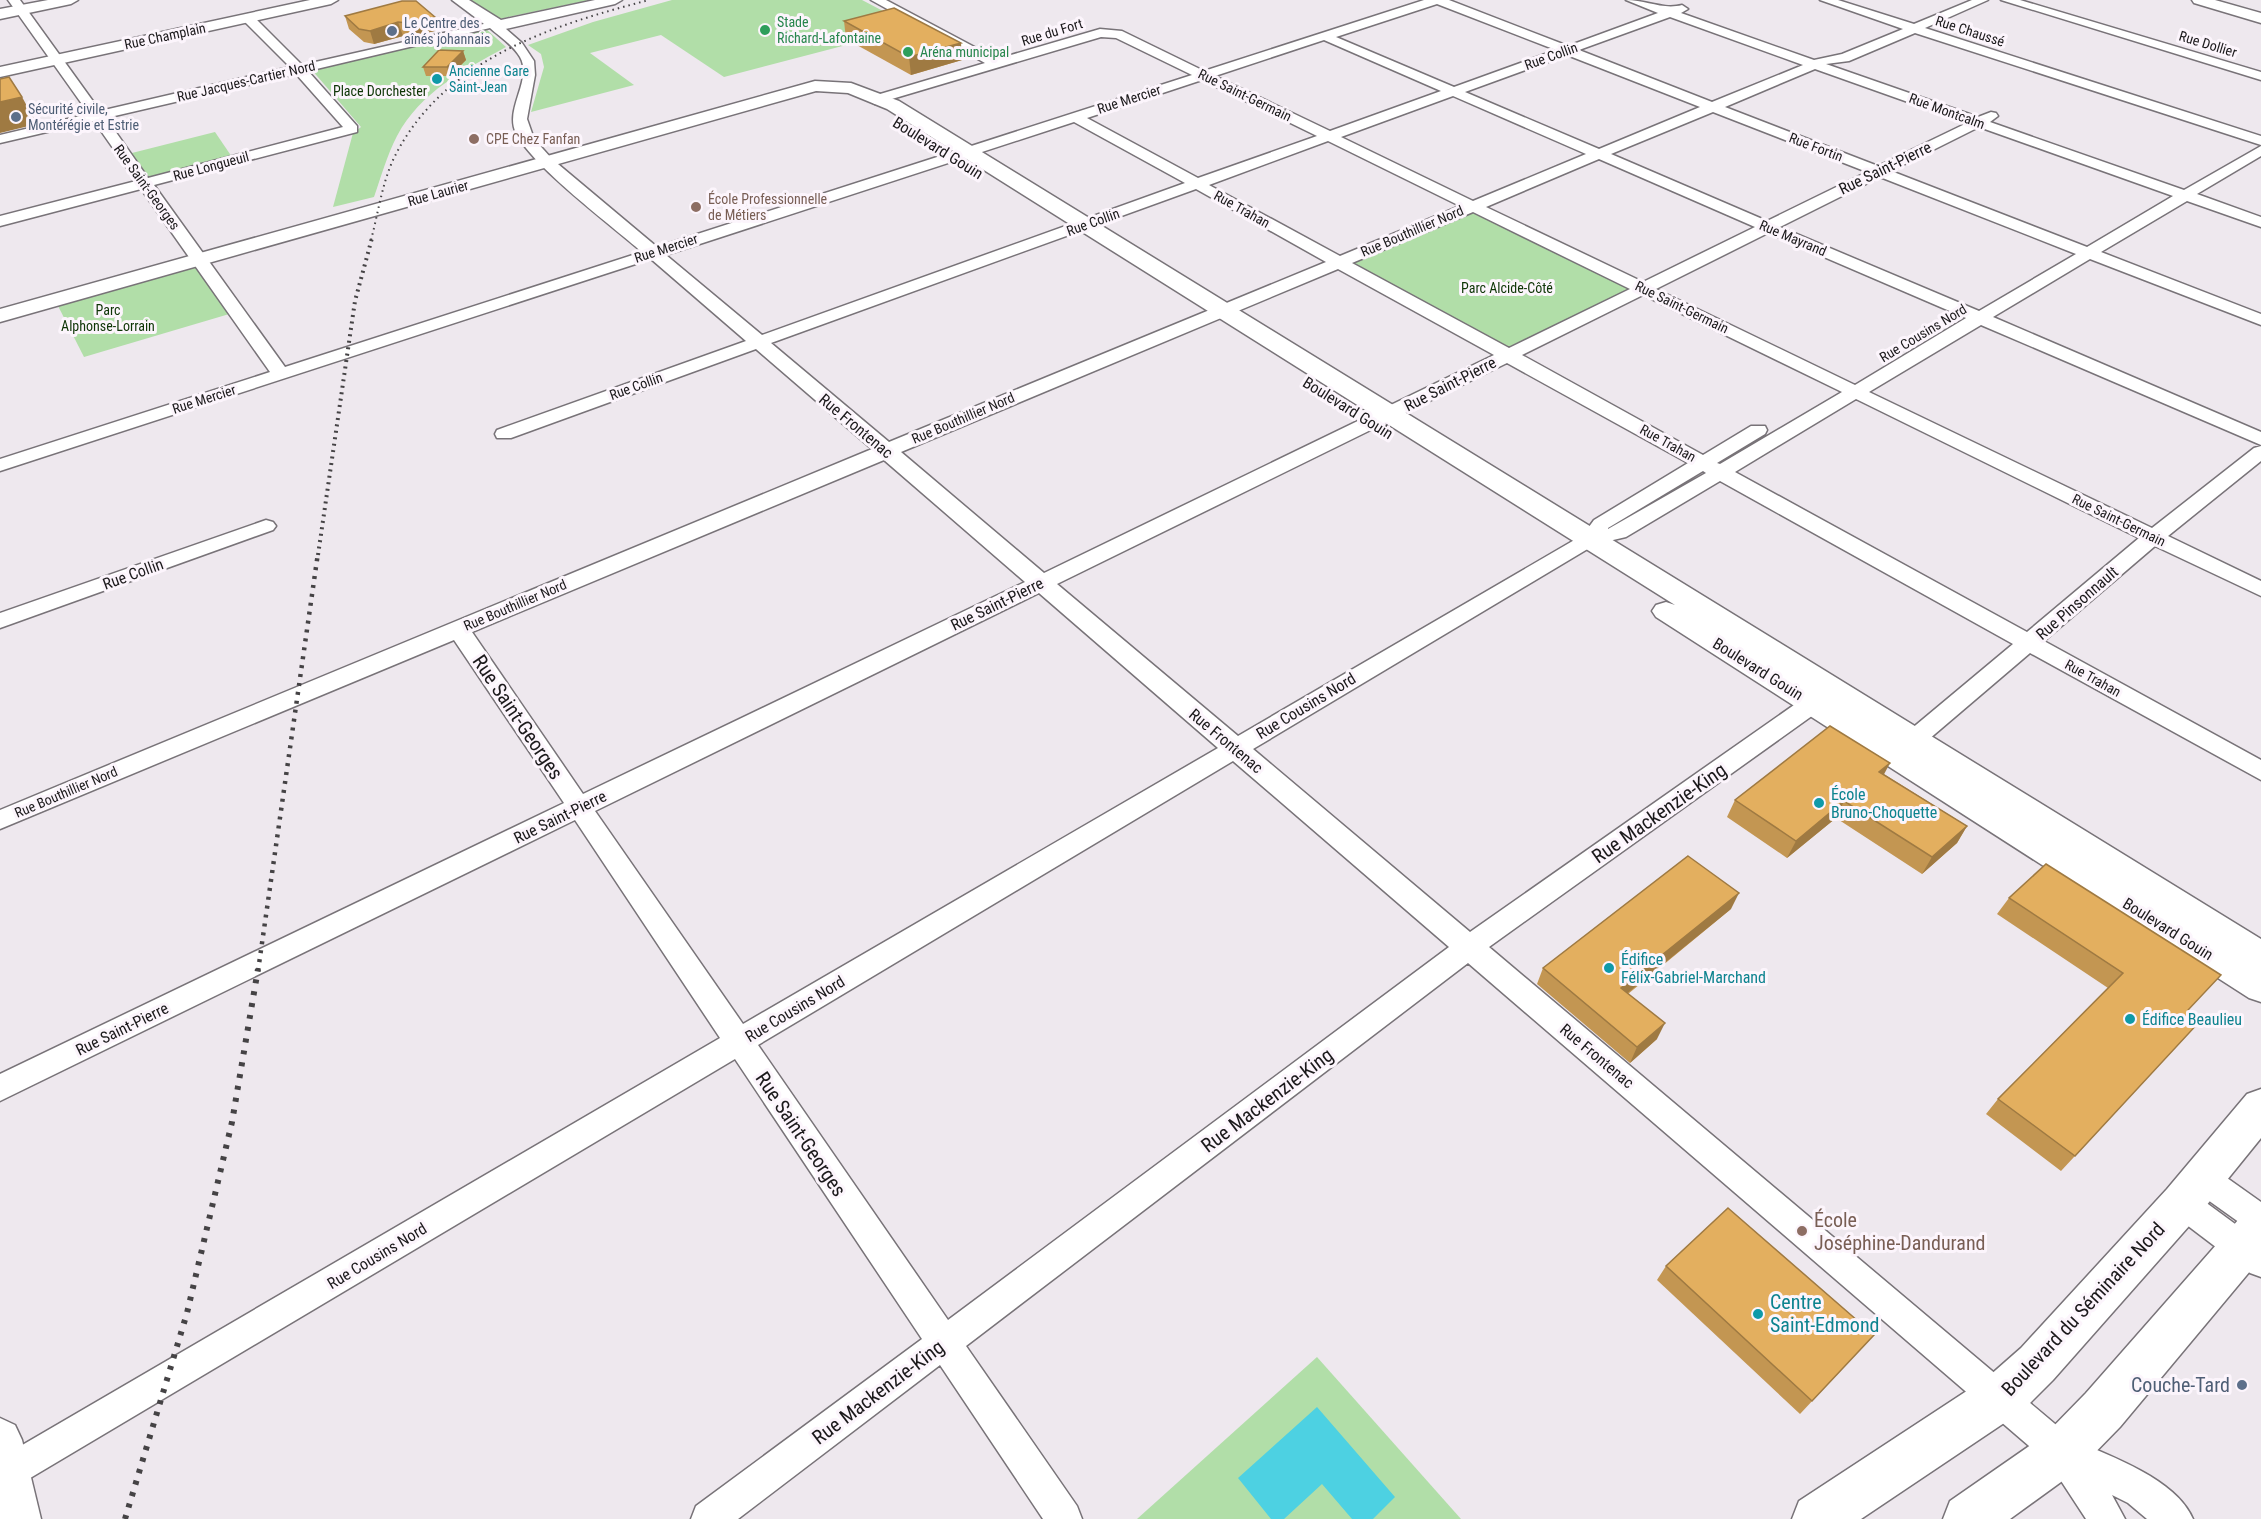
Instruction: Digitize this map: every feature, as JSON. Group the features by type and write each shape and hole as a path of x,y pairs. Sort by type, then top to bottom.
{"main road":[{"name":"Boulevard du Séminaire Nord","path":"1817,1519 2000,1399 2037,1364 2192,1190 2261,1107"},
{"path":"1968,1519 2062,1452 2103,1410 2256,1239"}],"street":[{"path":"0,14 17,5 71,0"},
{"name":"Rue Champlain","path":"0,72 331,0"},
{"name":"Rue Frontenac","path":"459,0 493,24 517,45 528,62 527,83 518,122 521,132 547,162 2062,1452 2141,1490 2175,1519"},
{"name":"Rue Jacques-Cartier Nord","path":"0,139 590,0"},
{"name":"Rue Jacques-Cartier Nord","path":"493,24 501,25 615,0"},
{"path":"877,0 996,64"},
{"name":"Rue Mercier","path":"0,465 958,153 1437,0"},
{"name":"Rue Fortin","path":"1437,0 2261,320"},
{"name":"Rue Montcalm","path":"1632,0 1676,11 2182,188 2261,210"},
{"name":"Rue Montcalm","path":"1657,0 1676,11"},
{"name":"Rue Chaussé","path":"1826,0 1911,24"},
{"name":"Rue Chaussé","path":"1845,0 1911,24 2260,138"},
{"name":"Rue Bouthillier Nord","path":"0,820 1713,106 1821,62 1844,58 1957,0"},
{"name":"Rue Bouthillier Nord","path":"1911,24 1982,0"},
{"name":"Rue Dollier","path":"2007,0 2261,70"},
{"name":"Rue Dollier","path":"2026,0 2261,76"},
{"path":"2199,0 2224,2 2261,10"},
{"path":"2224,2 2261,18"},
{"name":"Rue Saint-Georges","path":"17,5 281,374"},
{"name":"Rue Collin","path":"504,434 1676,11"},
{"path":"248,18 299,69"},
{"name":"Rue du Fort","path":"875,99 1100,33"},
{"name":"Rue Saint-Germain","path":"1100,33 1118,34 2261,589"},
{"name":"Rue Mayrand","path":"1324,36 2261,439"},
{"name":"Rue Longueuil","path":"0,220 352,129 299,69"},
{"name":"Rue Laurier","path":"0,316 815,86 851,88 875,99"},
{"name":"Boulevard Gouin","path":"875,99 878,109 958,153 2023,822 2261,956"},
{"name":"Rue Trahan","path":"1074,116 2261,771"},
{"name":"Rue Saint-Pierre","path":"0,1089 1380,418 1985,119"},
{"name":"Rue Cousins Nord","path":"3,1464 739,1042 1581,544 1618,533 2089,253 2182,188 2260,138"},
{"name":"Rue Montcalm","path":"2182,188 2261,222"},
{"name":"Rue Cousins Nord","path":"1581,544 1601,524 1838,383 2071,246 2182,188"},
{"name":"Rue Pinsonnault","path":"1904,748 2153,537 2261,452"},
{"name":"Rue Collin","path":"0,621 266,526"},
{"name":"Rue Saint-Georges","path":"458,629 1064,1519"},
{"name":"Rue Mackenzie-King","path":"709,1519 1469,947 1822,697"},
{"name":"Boulevard Gouin","path":"2023,822 2261,988"},
{"path":"2192,1190 2256,1239"},
{"name":"Rue Frontenac","path":"2062,1452 2107,1519"},
{"path":"3,1464 18,1519"}],"green space":[{"path":"466,0 590,0 494,20"},
{"name":"Stade Richard-Lafontaine","path":"672,0 862,0 906,23 847,39 854,43 724,77 661,35 590,53 634,85 531,112 544,67 541,54 528,45 593,22"},
{"name":"Place Dorchester","path":"485,28 506,47 444,84 418,106 393,143 374,197 333,207 353,133 361,127 311,69"},
{"path":"215,132 234,160 144,183 124,155"},
{"name":"Parc Alcide-Côté","path":"1473,206 1643,288 1508,355 1338,262"},
{"name":"Parc Alphonse-Lorrain","path":"199,259 236,312 84,357 55,300"},
{"path":"1317,1357 1461,1519 1137,1519"}],"water":[{"path":"1317,1407 1395,1497 1373,1519 1352,1519 1322,1484 1284,1519 1271,1519 1238,1478"}],"building":[{"path":"402,1 416,1 435,17 409,23 398,22 370,31 359,29 345,16"},
{"path":"894,8 961,43 909,57 844,21"},
{"path":"439,50 463,51 447,67 423,67"},
{"path":"9,77 22,97 0,102 0,79"},
{"name":"École Bruno-Choquette","path":"1830,726 1890,763 1879,772 1967,826 1932,857 1844,801 1796,841 1735,800"},
{"name":"Édifice Félix-Gabriel-Marchand","path":"1688,856 1739,893 1621,988 1665,1023 1637,1047 1543,968"},
{"name":"Édifice Beaulieu","path":"2046,864 2221,975 2188,1010 2202,1019 2075,1156 1998,1099 2123,973 2009,898"},
{"name":"Centre Saint-Edmond","path":"1728,1208 1874,1335 1812,1401 1666,1266"}],"railway":[{"path":"371,240 383,189 393,160 414,125 439,96 469,72 502,52 574,22 649,0"},
{"path":"318,555 355,301 372,238"},
{"path":"258,971 318,553"},
{"path":"125,1519 187,1313 232,1122 258,969"}],"place":[{"name":"Stade Richard-Lafontaine","path":"765,30"},
{"name":"Le Centre des aînés johannais","path":"392,31"},
{"name":"Aréna municipal","path":"908,52"},
{"name":"Ancienne Gare Saint-Jean","path":"437,79"},
{"name":"Sécurité civile, Montérégie et Estrie","path":"16,117"},
{"name":"CPE Chez Fanfan","path":"474,139"},
{"name":"École Professionnelle de Métiers","path":"696,207"},
{"name":"École Bruno-Choquette","path":"1819,803"},
{"name":"Édifice Félix-Gabriel-Marchand","path":"1609,968"},
{"name":"Édifice Beaulieu","path":"2130,1019"},
{"name":"École Joséphine-Dandurand","path":"1802,1231"},
{"name":"Centre Saint-Edmond","path":"1758,1314"},
{"name":"Couche-Tard","path":"2242,1385"}]}
